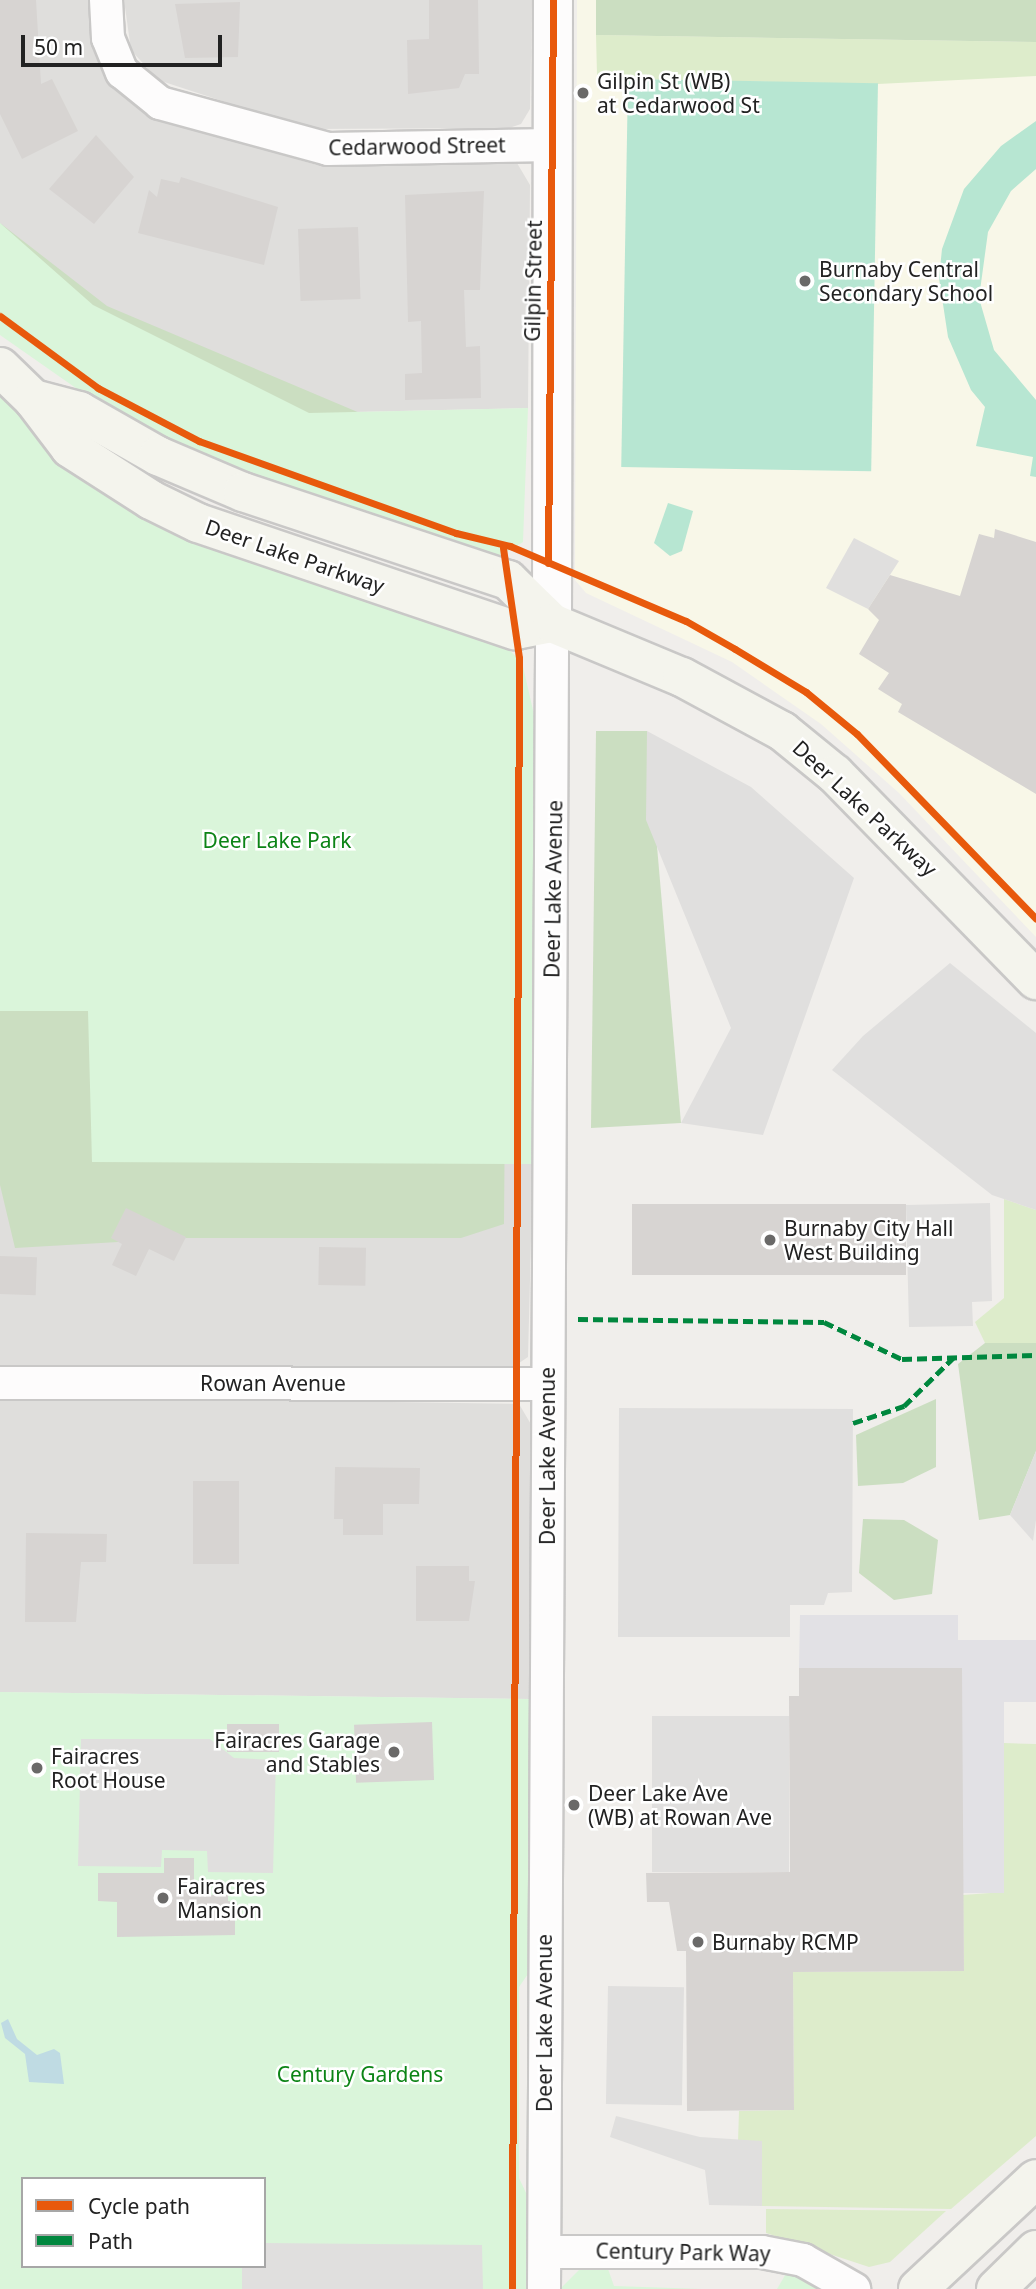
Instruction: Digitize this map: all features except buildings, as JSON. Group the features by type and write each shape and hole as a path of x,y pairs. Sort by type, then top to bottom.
{"main road":[{"name":"Deer Lake Parkway","path":"0,367 33,399 79,411 158,456 243,492 508,580 552,623 682,677 782,731 835,774 1036,980"},
{"path":"918,2289 1036,2179"},
{"path":"996,2289 1036,2250"}],"street":[{"name":"Cedarwood Street","path":"106,0 108,38 122,72 160,103 328,149 552,145"},
{"name":"Gilpin Street","path":"552,623 553,0"},
{"name":"Deer Lake Avenue","path":"544,2289 547,1384 554,921 552,623"},
{"name":"Rowan Avenue","path":"0,1383 547,1384"},
{"name":"Century Park Way","path":"545,2252 762,2252 803,2260 854,2289"}],"shaded area":[{"path":"0,0 91,0 100,62 124,97 155,118 317,165 517,163 530,185 528,408 309,413 93,305 0,223"},
{"path":"124,0 532,0 530,109 521,124 509,128 308,129 158,80 131,50"},
{"name":"Burnaby Central Secondary School","path":"577,0 1036,0 1036,937 899,793 821,724 732,662 586,593 575,580"},
{"path":"854,538 899,561 868,609 826,588"},
{"path":"647,731 751,787 854,878 763,1135 681,1123 731,1028 646,820"},
{"path":"950,963 1036,1033 1036,1210 992,1195 832,1070 863,1036"},
{"path":"0,1011 93,1162 533,1164 528,1357 510,1369 0,1370"},
{"path":"990,1203 992,1301 972,1302 973,1326 909,1327 906,1205"},
{"path":"0,1396 519,1404 532,1426 530,1699 0,1692"},
{"path":"619,1408 853,1409 852,1592 828,1593 824,1605 790,1605 790,1637 618,1637"},
{"path":"1036,1451 1036,1520 1033,1541 1010,1515"},
{"path":"800,1615 958,1615 958,1640 1036,1640 1036,1702 1004,1702 1004,1893 947,1893 799,1668"},
{"path":"652,1716 789,1716 789,1872 652,1872"},
{"path":"81,1739 210,1739 234,1758 276,1760 273,1873 208,1872 207,1851 162,1850 161,1867 78,1866"},
{"path":"608,1986 684,1987 682,2105 606,2104"},
{"path":"616,2116 700,2137 762,2141 762,2206 709,2205 705,2170 610,2137"},
{"path":"266,2243 482,2245 483,2289 242,2289 242,2268 266,2268"}],"green space":[{"path":"596,0 1036,0 1036,42 596,35"},
{"path":"596,35 1036,42 1036,76 878,84 628,79 597,75"},
{"path":"628,79 878,83 871,471 621,467"},
{"path":"1036,121 1036,169 1011,191 988,232 979,298 994,350 1036,400 1036,477 1030,476 1033,457 976,446 985,407 971,390 948,337 939,278 942,249 964,189 1001,146"},
{"path":"0,223 107,306 367,416 352,459 34,312"},
{"path":"0,223 93,305 309,413 528,408 523,542 497,558 250,476 123,421 0,335"},
{"name":"Deer Lake Park","path":"0,396 51,441 204,543 509,650 522,662 535,719 533,1164 92,1162 88,1011 0,1011"},
{"name":"Deer Lake Park","path":"0,423 508,717 504,1224 461,1238 187,1238 15,1248 0,1185"},
{"path":"668,503 693,511 682,551 670,556 654,543"},
{"path":"596,731 647,731 681,1123 591,1128"},
{"path":"1004,1199 1036,1210 1036,1343 985,1343 975,1322 1004,1298"},
{"path":"985,1343 1036,1343 1036,1451 1010,1515 979,1520 958,1364"},
{"path":"936,1399 936,1467 903,1483 858,1486 856,1435"},
{"path":"863,1519 904,1520 938,1540 932,1594 894,1600 859,1573"},
{"name":"Century Gardens","path":"0,1692 530,1699 530,1971 519,1987 519,2178 528,2197 528,2289 0,2289"},
{"path":"1004,1743 1036,1744 1036,2136 951,2209 762,2206 762,2141 738,2141 739,2111 794,2110 793,1972 964,1971 963,1895 1004,1892"},
{"path":"766,2209 946,2211 890,2262 869,2267 766,2233"},
{"path":"584,2265 607,2266 614,2286 702,2289 560,2289"},
{"path":"787,2272 794,2273 822,2289 777,2289"}],"water":[{"path":"8,2019 17,2039 37,2055 54,2049 60,2053 64,2084 29,2082 25,2054 5,2038 1,2023"}],"marked path":[{"path":"578,1319 824,1322 902,1359 1036,1355"},
{"path":"853,1423 904,1406 953,1358"}],"cycle path":[{"path":"548,563 553,0"},
{"path":"0,316 98,388 199,441 456,533 510,546 686,621 735,649 806,692 857,734 1036,919"},
{"path":"503,548 519,658 512,2289"}],"place":[{"name":"Gilpin St (WB) at Cedarwood St","path":"583,93"},
{"name":"Burnaby Central Secondary School","path":"805,281"},
{"name":"Burnaby City Hall West Building","path":"770,1240"},
{"name":"Fairacres Garage and Stables","path":"394,1752"},
{"name":"Fairacres Root House","path":"37,1768"},
{"name":"Deer Lake Ave (WB) at Rowan Ave","path":"574,1805"},
{"name":"Fairacres Mansion","path":"163,1898"},
{"name":"Burnaby RCMP","path":"698,1942"}]}
